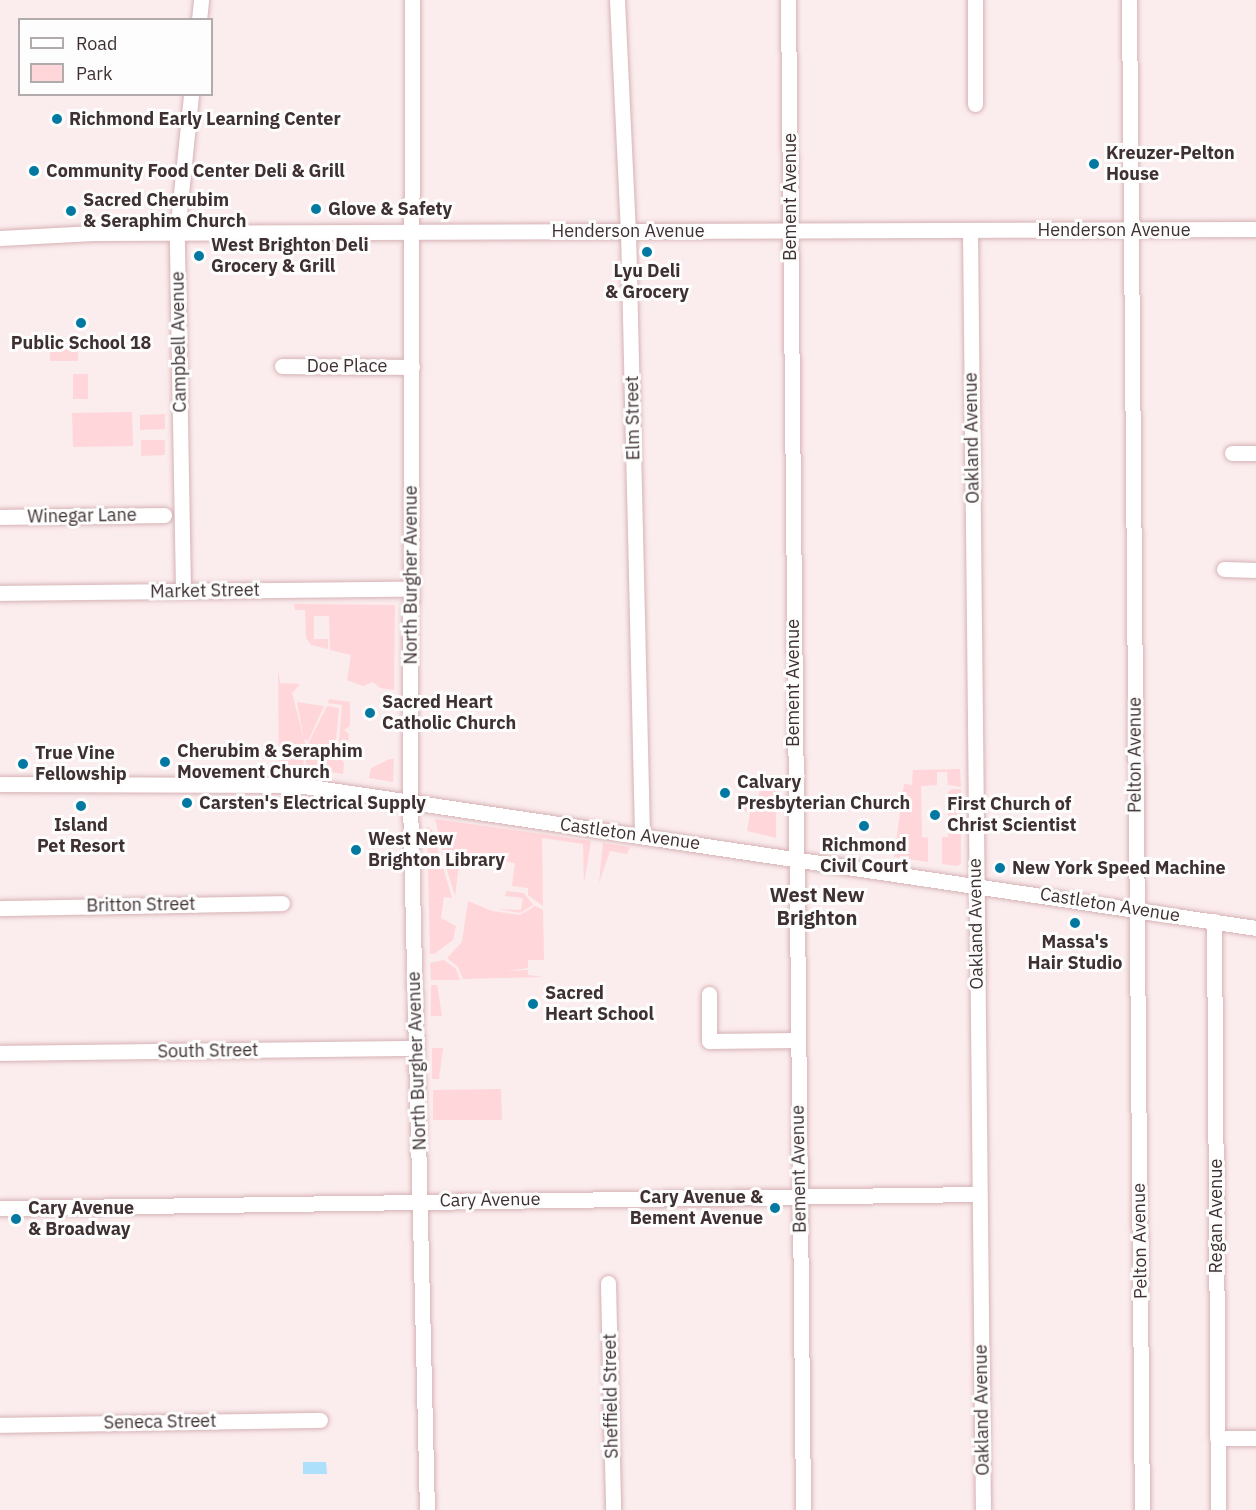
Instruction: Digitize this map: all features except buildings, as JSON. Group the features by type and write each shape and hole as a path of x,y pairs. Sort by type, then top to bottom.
{"street":[{"path":"199,18 201,0"},
{"name":"North Burgher Avenue","path":"412,0 410,801 427,1510"},
{"name":"Elm Street","path":"617,0 628,231 642,836"},
{"name":"Bement Avenue","path":"788,0 794,858 803,1510"},
{"path":"975,0 975,104"},
{"name":"Pelton Avenue","path":"1129,0 1142,1510"},
{"name":"Campbell Avenue","path":"183,591 177,233 191,96"},
{"name":"Henderson Avenue","path":"0,238 49,233 1256,228"},
{"name":"Oakland Avenue","path":"970,230 983,1510"},
{"name":"Doe Place","path":"282,366 412,367"},
{"path":"1232,453 1256,453"},
{"name":"Winegar Lane","path":"0,518 164,514"},
{"path":"1224,570 1256,570"},
{"name":"Market Street","path":"0,593 411,589"},
{"name":"Castleton Avenue","path":"0,784 297,785 1256,928"},
{"name":"Britton Street","path":"0,908 282,903"},
{"name":"Regan Avenue","path":"1214,921 1218,1510"},
{"path":"709,994 709,1041 797,1040"},
{"name":"South Street","path":"0,1053 416,1048"},
{"name":"Cary Avenue","path":"0,1208 979,1194"},
{"name":"Sheffield Street","path":"608,1283 613,1510"},
{"name":"Seneca Street","path":"0,1425 320,1420"},
{"path":"1217,1438 1256,1438"}],"green space":[{"path":"50,343 78,343 78,361 50,361"},
{"path":"73,374 88,374 88,399 73,399"},
{"path":"132,412 133,446 73,447 72,413"},
{"path":"165,414 165,429 140,430 140,415"},
{"path":"141,440 165,440 165,455 141,456"},
{"path":"294,604 395,605 394,690 380,688 373,682 363,686 347,680 351,655 330,650 329,616 314,616 314,639 328,639 328,649 311,645 306,638 305,610 295,610"},
{"path":"278,669 280,683 300,684 292,693 305,743 303,768 279,764"},
{"path":"329,699 350,702 350,726 344,730 349,734 347,748 341,750 345,760 338,753 342,705 328,703"},
{"path":"297,702 324,706 308,741 304,739"},
{"path":"327,706 339,708 335,753 344,763 343,774 305,768 308,744"},
{"path":"394,759 393,782 369,778 371,768"},
{"path":"960,769 961,787 948,785 947,772 937,772 937,785 921,786 922,837 928,838 928,862 894,857 904,784 912,785 913,770"},
{"path":"756,784 776,787 776,838 747,831 750,812 741,811 742,802 752,804 758,799 760,788"},
{"path":"952,789 961,789 961,863 958,866 942,864 942,837 948,837 948,792"},
{"path":"435,819 591,841 584,883 583,844 542,838 543,906 528,895 528,888 512,886 515,863 443,852"},
{"path":"427,826 432,830 452,898 444,897 441,918 456,926 453,940 434,954 430,954"},
{"path":"603,843 630,847 627,854 610,851 599,883"},
{"path":"443,857 491,862 491,868 459,864 455,896"},
{"path":"506,891 524,893 533,905 520,913 498,909 521,910 523,898 505,896"},
{"path":"468,901 492,911 520,915 535,906 543,910 544,960 528,960 528,968 506,971 528,970 528,975 544,977 463,979 458,967 447,958 462,942"},
{"path":"444,960 456,969 460,980 431,980 430,963"},
{"path":"431,985 437,985 442,1016 431,1016"},
{"path":"432,1048 443,1048 439,1079 432,1079"},
{"path":"501,1089 502,1120 433,1120 433,1090"}],"water":[{"path":"303,1462 326,1462 327,1474 303,1474"}],"place":[{"name":"Richmond Early Learning Center","path":"57,119"},
{"name":"Kreuzer-Pelton House","path":"1094,164"},
{"name":"Community Food Center Deli & Grill","path":"34,171"},
{"name":"Glove & Safety","path":"316,209"},
{"name":"Sacred Cherubim & Seraphim Church","path":"71,211"},
{"name":"Lyu Deli & Grocery","path":"647,252"},
{"name":"West Brighton Deli Grocery & Grill","path":"199,256"},
{"name":"Public School 18","path":"81,323"},
{"name":"Sacred Heart Catholic Church","path":"370,713"},
{"name":"Cherubim & Seraphim Movement Church","path":"165,762"},
{"name":"True Vine Fellowship","path":"23,764"},
{"name":"Calvary Presbyterian Church","path":"725,793"},
{"name":"Carsten's Electrical Supply","path":"187,803"},
{"name":"Island Pet Resort","path":"81,806"},
{"name":"First Church of Christ Scientist","path":"935,815"},
{"name":"Richmond Civil Court","path":"864,826"},
{"name":"West New Brighton Library","path":"356,850"},
{"name":"New York Speed Machine","path":"1000,868"},
{"name":"Massa's Hair Studio","path":"1075,923"},
{"name":"Sacred Heart School","path":"533,1004"},
{"name":"Cary Avenue & Bement Avenue","path":"775,1208"},
{"name":"Cary Avenue & Broadway","path":"16,1219"}],"district":[{"name":"West New Brighton","path":"817,906"}]}
